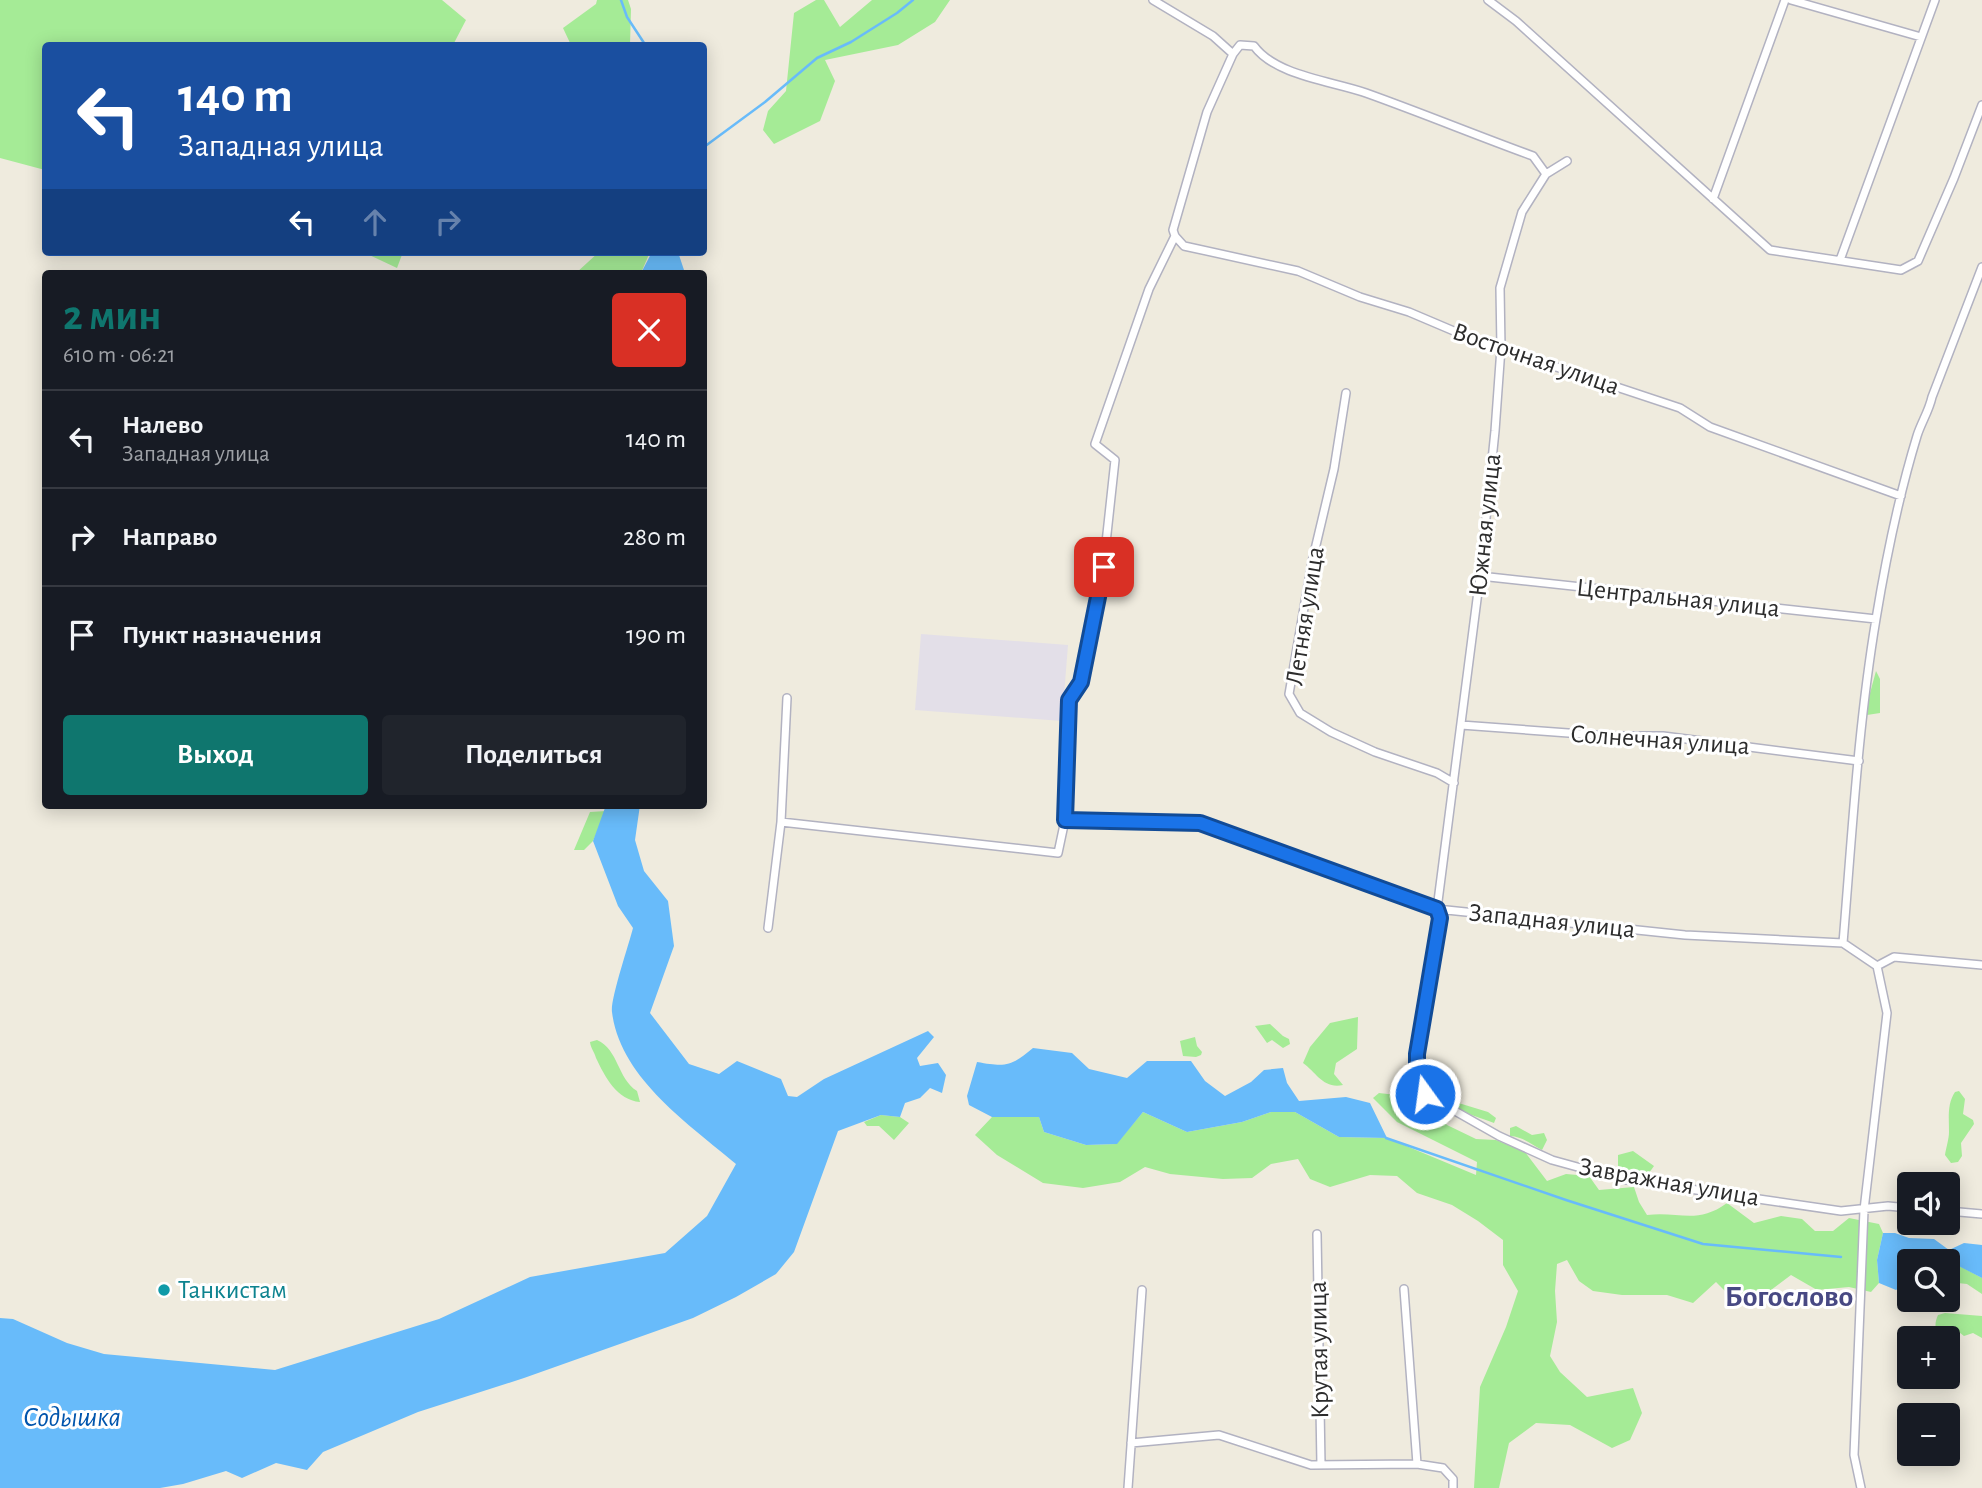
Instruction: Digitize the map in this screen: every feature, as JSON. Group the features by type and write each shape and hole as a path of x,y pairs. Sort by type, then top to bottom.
{"street":[{"path":"1153,0 1213,37 1233,54"},
{"path":"1488,0 1516,21 1770,250 1901,270 1918,261 1982,105"},
{"path":"1713,200 1785,0"},
{"path":"1791,0 1921,37"},
{"path":"1840,260 1935,0"},
{"path":"781,822 1058,853 1065,820 1069,700 1081,682 1101,589 1115,460 1095,444 1149,289 1174,233 1207,112 1233,54 1240,45 1254,46 1261,57 1283,68 1363,92 1533,156 1546,174"},
{"name":"Южная улица","path":"1437,909 1480,576 1501,348 1500,288 1522,212 1546,174 1567,161"},
{"name":"Восточная улица","path":"1174,233 1184,246 1298,271 1360,297 1409,312 1501,348 1680,408 1710,427 1902,496"},
{"path":"1861,1488 1854,1455 1864,1210 1887,1013 1877,966 1843,943 1859,761 1876,619 1902,496 1918,433 1928,415 1932,397 1982,267"},
{"name":"Летняя улица","path":"1346,393 1334,469 1312,562 1289,694 1300,713 1331,732 1375,752 1437,773 1454,783"},
{"name":"Центральная улица","path":"1480,576 1876,619"},
{"path":"768,928 781,822 787,698"},
{"name":"Солнечная улица","path":"1461,725 1609,736 1663,736 1859,761"},
{"name":"Западная улица","path":"1065,820 1200,823 1437,909 1685,935 1843,943"},
{"name":"Завражная улица","path":"1437,909 1440,918 1417,1054 1417,1074 1425,1094 1499,1136 1552,1160 1609,1175 1841,1210 1897,1207"},
{"path":"1877,966 1894,957 1982,965"},
{"path":"1960,1212 1982,1214"},
{"name":"Крутая улица","path":"1317,1234 1321,1465"},
{"path":"1404,1289 1417,1464"},
{"path":"1128,1488 1142,1290"},
{"path":"1131,1443 1219,1436 1311,1465 1417,1464 1443,1468 1453,1479 1453,1488"}],"shaded area":[{"path":"921,634 1068,645 1062,721 915,710"}],"green space":[{"path":"0,0 442,0 466,20 455,42 42,42 42,169 0,158"},
{"path":"597,0 628,0 631,9 630,42 570,42 563,28 596,4"},
{"path":"816,0 824,0 840,27 872,0 950,0 935,22 898,45 825,60 835,81 820,121 774,144 763,130 768,111 786,91 794,13"},
{"path":"372,256 402,256 397,268"},
{"path":"595,256 648,256 642,270 579,270"},
{"path":"1876,671 1880,679 1880,713 1867,715 1867,704"},
{"path":"606,811 593,841 584,850 574,850 590,812"},
{"path":"1358,1017 1357,1049 1336,1063 1334,1074 1343,1085 1330,1085 1303,1063 1310,1047 1330,1023"},
{"path":"1270,1024 1289,1039 1290,1044 1283,1048 1272,1040 1267,1043 1255,1026"},
{"path":"1195,1037 1201,1055 1183,1056 1180,1041"},
{"path":"597,1040 610,1050 625,1079 637,1091 640,1102 625,1097 608,1080 590,1044"},
{"path":"1427,1075 1435,1075 1438,1089 1452,1101 1488,1112 1496,1118 1494,1123 1442,1101 1429,1085"},
{"path":"1959,1091 1965,1099 1963,1114 1973,1120 1974,1124 1961,1143 1962,1156 1958,1162 1951,1163 1945,1155 1949,1135 1949,1111 1952,1097"},
{"path":"1379,1093 1396,1095 1426,1105 1447,1125 1476,1139 1496,1140 1525,1152 1547,1181 1566,1174 1589,1176 1599,1190 1634,1187 1647,1215 1706,1214 1727,1203 1754,1223 1781,1216 1802,1219 1815,1231 1833,1231 1849,1218 1879,1224 1883,1233 1877,1260 1879,1283 1871,1292 1849,1287 1817,1290 1791,1275 1767,1293 1730,1296 1716,1282 1693,1303 1667,1295 1622,1295 1593,1291 1579,1281 1567,1260 1557,1264 1557,1322 1550,1356 1560,1372 1587,1397 1633,1388 1642,1413 1630,1440 1612,1448 1570,1425 1536,1423 1509,1443 1499,1488 1474,1488 1480,1387 1518,1291 1503,1265 1503,1240 1478,1221 1452,1205 1417,1193 1397,1176 1370,1175 1330,1187 1310,1179 1298,1159 1271,1164 1252,1178 1223,1179 1170,1174 1145,1167 1120,1182 1083,1188 1043,1183 997,1155 975,1135 992,1117 1039,1117 1044,1132 1086,1145 1116,1144 1143,1112 1187,1132 1242,1122 1271,1112 1295,1112 1339,1137 1387,1138 1476,1175 1477,1162 1397,1122 1373,1098"},
{"path":"881,1115 900,1117 909,1123 894,1140 879,1126 867,1126 864,1122"},
{"path":"1516,1126 1532,1135 1544,1133 1547,1140 1542,1150 1523,1139 1510,1136 1510,1128"},
{"path":"1633,1151 1654,1166 1649,1173 1637,1173 1618,1166 1618,1155"},
{"path":"1960,1266 1982,1278 1982,1294 1967,1284 1960,1283"},
{"path":"1945,1313 1982,1316 1982,1338 1973,1333 1964,1336 1960,1333 1960,1326 1935,1326 1938,1315"}],"water":[{"path":"650,256 679,256 684,270 643,270"},
{"name":"Содышка","path":"605,809 639,809 635,840 644,871 668,901 674,946 650,1013 689,1064 719,1074 737,1061 781,1079 788,1096 797,1097 824,1079 928,1031 934,1037 917,1058 920,1066 938,1063 946,1075 942,1093 930,1088 920,1098 905,1103 900,1117 881,1115 838,1131 794,1252 776,1274 693,1318 524,1378 418,1412 323,1452 307,1470 276,1463 242,1478 226,1471 160,1488 0,1488 0,1318 13,1319 67,1343 104,1354 275,1370 439,1319 530,1277 665,1253 707,1216 736,1164 659,1098 628,1058 618,1036 612,1006 633,928 618,906 593,841"},
{"path":"1033,1048 1072,1053 1089,1069 1127,1078 1147,1061 1191,1061 1205,1081 1225,1096 1251,1082 1264,1070 1283,1068 1287,1083 1299,1101 1346,1097 1370,1103 1387,1138 1339,1137 1295,1112 1271,1112 1242,1122 1187,1132 1143,1112 1117,1144 1086,1145 1044,1132 1039,1117 992,1117 969,1105 967,1096 977,1062 1007,1064"},
{"path":"1883,1233 1934,1239 1948,1249 1897,1249 1896,1290 1879,1283 1877,1260"},
{"path":"1964,1243 1982,1245 1982,1278 1960,1267 1960,1249 1951,1249"}],"waterway":[{"path":"621,0 627,17 643,42"},
{"path":"707,145 765,102 817,58 851,42 913,0"},
{"path":"1386,1138 1703,1244 1841,1257"}],"place":[{"name":"Танкистам","path":"164,1290"}],"district":[{"name":"Богослово","path":"1789,1297"}],"route":[{"path":"1104,567 1081,682 1069,700 1065,820 1200,823 1437,909 1440,918 1417,1054 1417,1074 1425,1094"}]}
